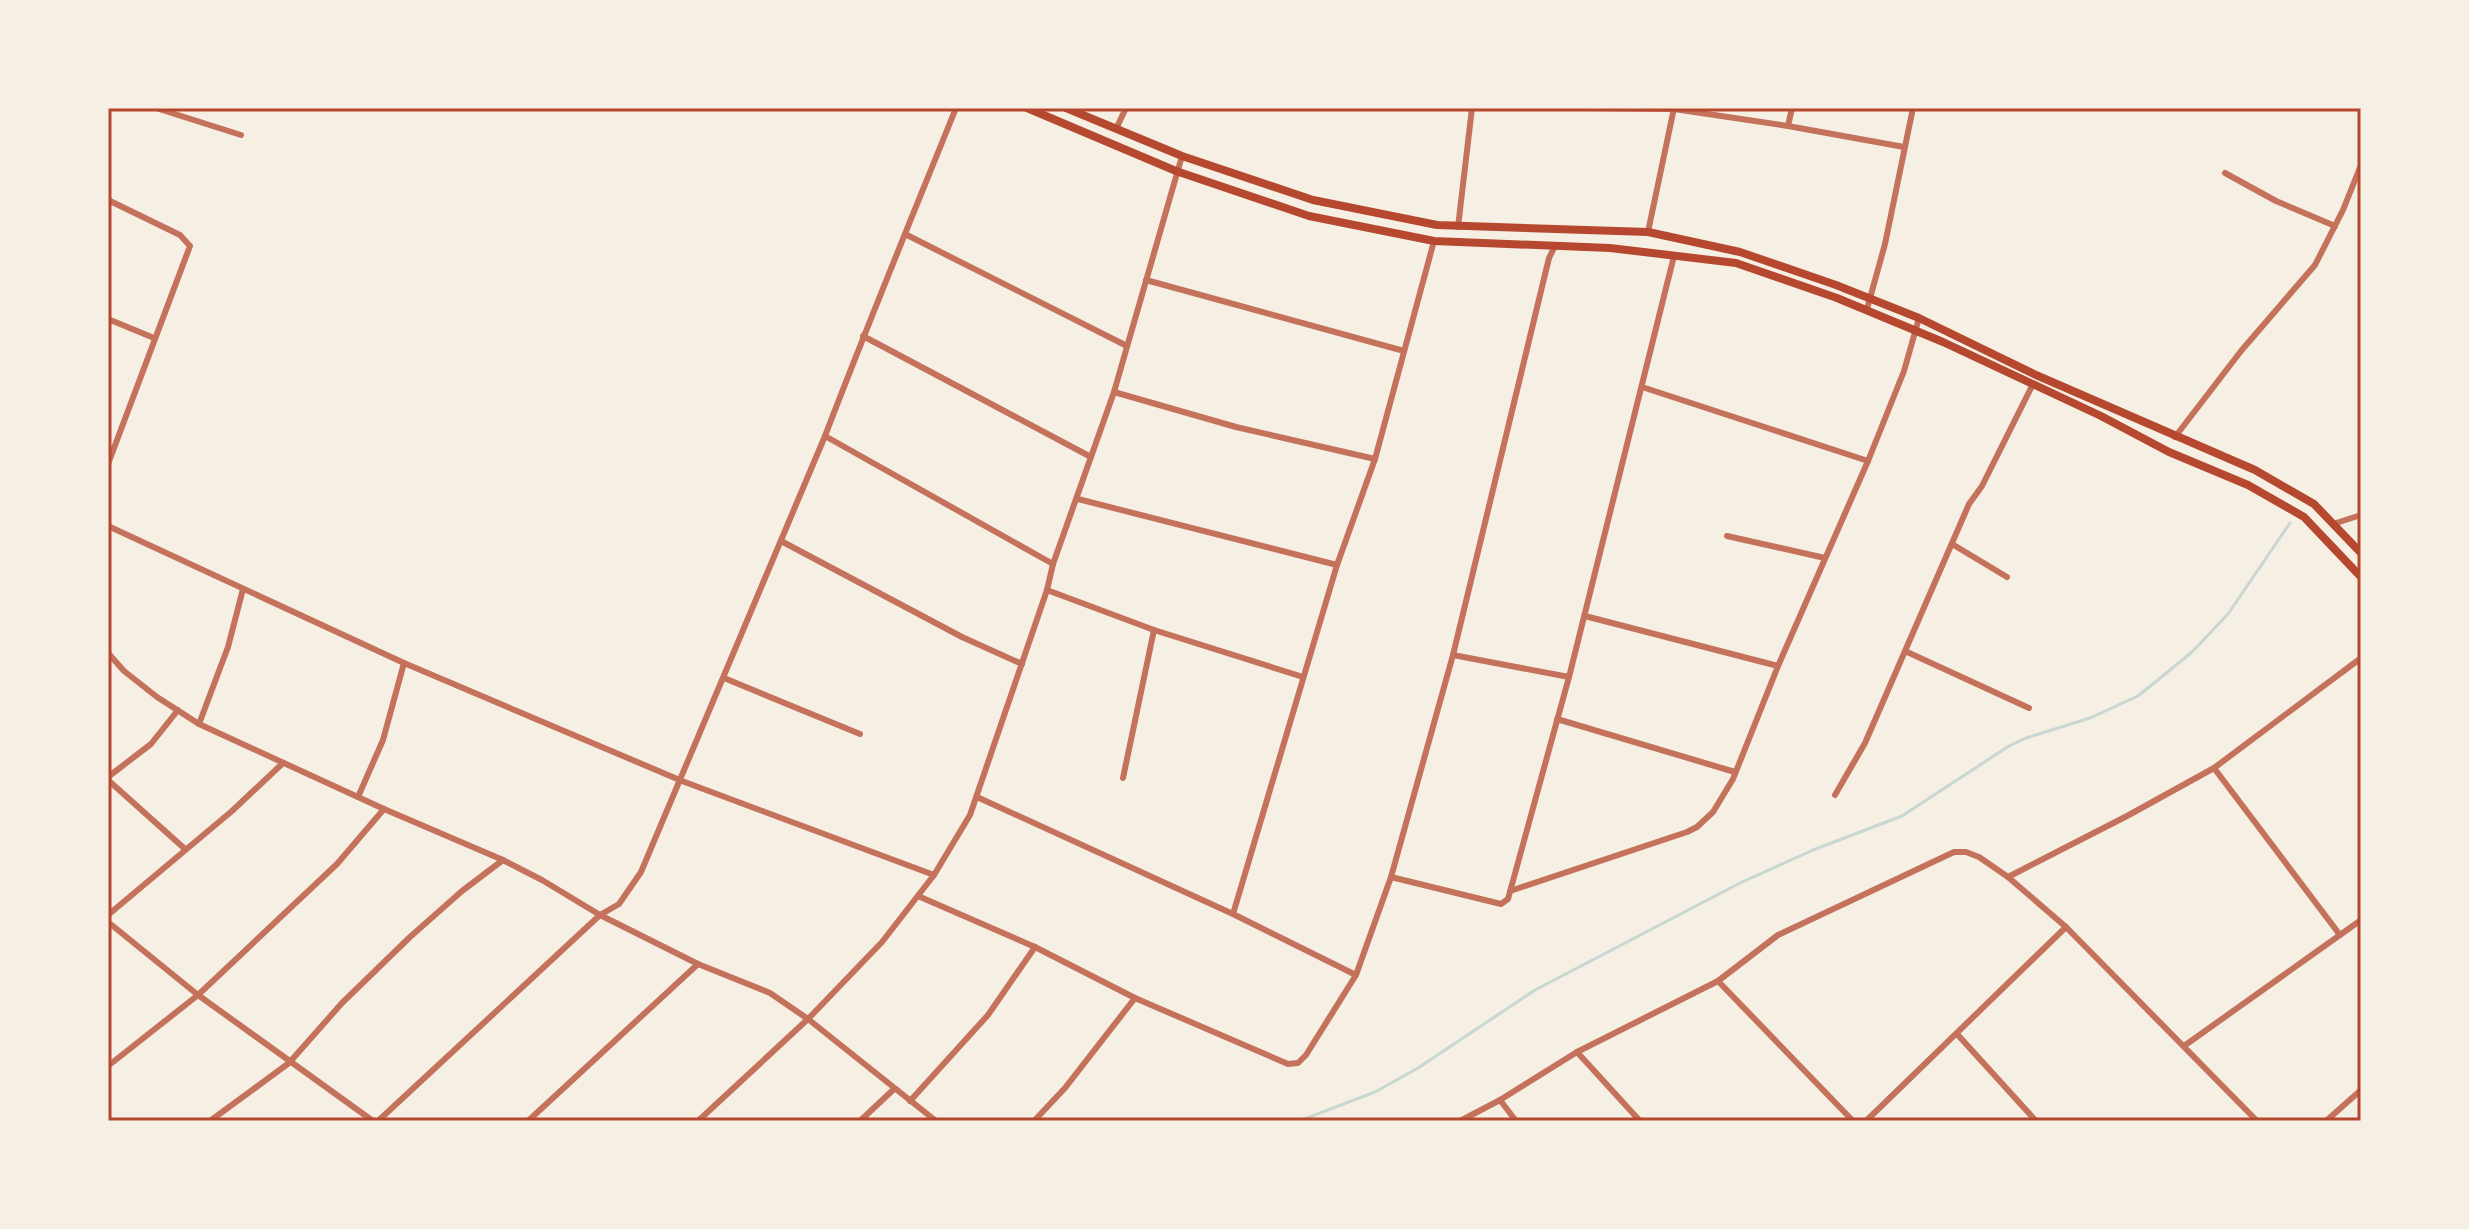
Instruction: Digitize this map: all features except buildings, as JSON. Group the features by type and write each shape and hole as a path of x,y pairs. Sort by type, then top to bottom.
{"main road":[{"path":"1027,108 1176,171 1309,216 1434,241 1645,250 1736,263 1867,309 2101,416 2169,452 2248,485 2304,517 2361,577"},
{"path":"1066,108 1182,156 1313,200 1437,225 1648,232 1740,252 1870,297 2036,375 2255,470 2314,504 2361,553"}],"street":[{"path":"156,108 241,135"},
{"path":"108,922 289,1063 376,1121 600,915 619,904 641,872 661,821 682,781 887,284 956,108"},
{"path":"1116,129 1126,108"},
{"path":"1458,227 1472,108"},
{"path":"1585,108 1674,108 1904,147"},
{"path":"1648,232 1674,108"},
{"path":"1788,126 1792,108"},
{"path":"1867,309 1885,244 1913,108"},
{"path":"698,1121 808,1019 882,942 934,875 970,815 1114,392 1182,156"},
{"path":"2175,437 2241,351 2315,265 2361,165"},
{"path":"2225,173 2276,201 2335,226"},
{"path":"108,200 180,235 190,246 108,464"},
{"path":"905,234 1127,346"},
{"path":"1233,914 1337,565 1375,459 1434,241"},
{"path":"918,896 1035,947 1135,998 1288,1064 1298,1063 1306,1055 1356,975 1391,877 1453,655 1545,273 1555,246"},
{"path":"1391,877 1501,904 1508,899 1585,616 1674,256"},
{"path":"1146,280 1404,351"},
{"path":"1510,891 1697,827 1713,812 1735,772 1868,461 1904,371 1919,318"},
{"path":"108,319 154,338"},
{"path":"863,336 1091,457"},
{"path":"1835,795 1865,743 1969,504 1982,486 2033,384"},
{"path":"1642,387 1868,461"},
{"path":"1114,392 1236,427 1375,459"},
{"path":"825,436 1053,564"},
{"path":"1078,499 1337,565"},
{"path":"2333,524 2361,515"},
{"path":"108,526 404,663 682,781 934,875"},
{"path":"1727,536 1825,558"},
{"path":"781,541 962,637 1022,664"},
{"path":"1952,544 2007,577"},
{"path":"199,724 228,647 243,589"},
{"path":"1047,590 1154,630 1303,677"},
{"path":"1585,616 1778,666"},
{"path":"1123,778 1154,630"},
{"path":"1905,651 2029,708"},
{"path":"108,653 124,671 157,697 199,724 503,860 600,915 698,964 770,993 808,1019 936,1121"},
{"path":"1453,655 1569,677"},
{"path":"2008,877 2214,768 2361,658"},
{"path":"358,797 383,740 404,663"},
{"path":"724,678 860,734"},
{"path":"178,710 151,744 108,778 185,849"},
{"path":"1557,719 1735,772"},
{"path":"108,915 232,811 283,763"},
{"path":"2214,768 2340,935"},
{"path":"977,797 1233,914 1356,975"},
{"path":"108,1066 198,995 337,864 384,809"},
{"path":"1460,1121 1577,1052 1718,981 1778,935 1954,852 1966,852 2008,877 2066,927 2257,1121"},
{"path":"210,1121 289,1063 342,1003 410,937 503,860"},
{"path":"2184,1046 2361,920"},
{"path":"1866,1121 2066,927"},
{"path":"910,1101 988,1015 1035,947"},
{"path":"528,1121 698,964"},
{"path":"1718,981 1853,1121"},
{"path":"1034,1121 1065,1088 1135,998"},
{"path":"1957,1034 2036,1121"},
{"path":"1577,1052 1640,1121"},
{"path":"860,1121 894,1089"},
{"path":"2326,1121 2361,1090"},
{"path":"1500,1100 1516,1121"}],"waterway":[{"path":"1299,1121 1375,1092 1418,1068 1535,990 1740,883 1813,850 1902,816 2009,746 2090,718 2138,696 2192,652 2228,614 2290,523"}]}
